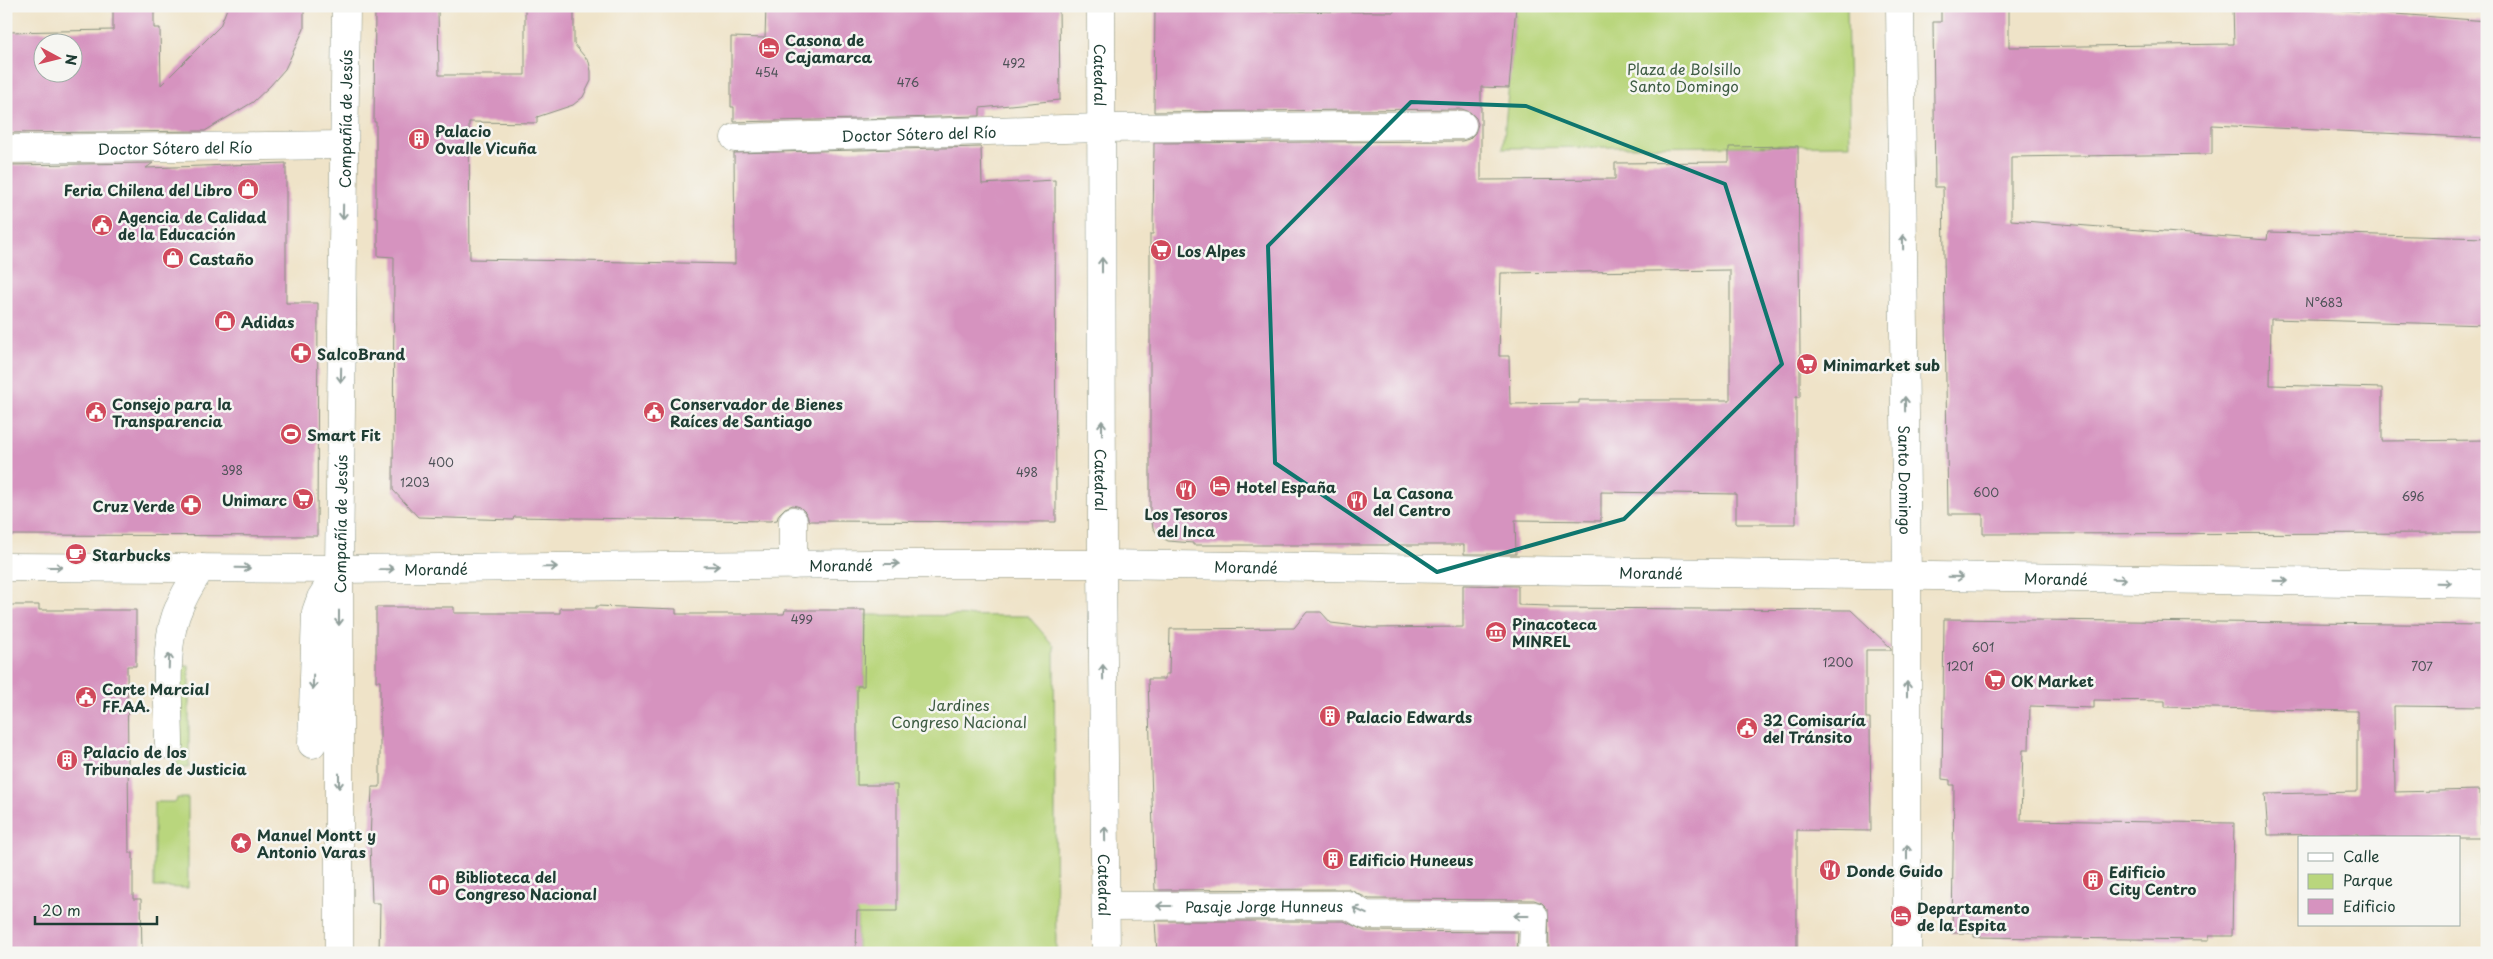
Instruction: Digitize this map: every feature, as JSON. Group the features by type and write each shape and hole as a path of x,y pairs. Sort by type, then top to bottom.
{"street":[{"name":"Compañía de Jesús","path":"339,953 339,569 346,6"},
{"name":"Catedral","path":"1101,6 1102,564 1106,953"},
{"name":"Santo Domingo","path":"1900,6 1907,577 1907,953"},
{"name":"Doctor Sótero del Río","path":"735,138 1101,128 1462,125"},
{"name":"Doctor Sótero del Río","path":"6,149 344,145"},
{"path":"792,565 793,521"},
{"name":"Morandé","path":"6,567 339,569 1102,564 2487,584"},
{"path":"169,745 169,658 172,632 176,615 186,591 201,568"},
{"path":"312,744 316,612 321,598 339,569"},
{"name":"Pasaje Jorge Hunneus","path":"1106,906 1348,906 1365,915 1534,916 1533,953"}],"highlighted area":[{"path":"1411,102 1526,106 1725,184 1782,364 1624,519 1437,572 1275,463 1268,246"}],"green space":[{"name":"Plaza de Bolsillo Santo Domingo","path":"1516,6 1847,6 1850,145 1503,148"},
{"name":"Jardines Congreso Nacional","path":"865,615 1028,616 1054,646 1056,953 857,953 857,911 897,785 857,785 857,686 864,686"},
{"path":"177,666 189,666 189,767 177,767"},
{"path":"177,798 188,798 188,888 154,887 154,802 176,802"}],"building":[{"path":"113,6 154,6 154,28 160,28 161,85 220,26 228,6 304,6 304,29 285,69 253,102 205,131 6,133 6,32 113,30"},
{"path":"375,6 438,6 439,75 525,75 525,6 574,6 574,44 589,62 591,71 591,81 583,97 573,105 537,117 537,123 469,122 470,259 735,264 734,153 981,147 982,184 1055,180 1056,522 809,521 806,513 800,507 793,505 785,508 779,514 777,520 770,521 514,517 513,520 418,517 393,490 394,257 378,256 376,122 374,122"},
{"path":"766,6 1059,6 1060,100 980,108 980,116 734,122 734,107 731,107 731,37 765,38"},
{"path":"1155,6 1240,6 1240,11 1394,12 1394,6 1516,6 1509,88 1481,87 1481,180 1615,179 1615,163 1729,162 1729,147 1798,146 1800,397 1796,397 1796,524 1736,524 1736,494 1601,492 1601,521 1515,520 1516,554 1464,554 1464,545 1193,545 1193,543 1168,541 1159,536 1153,528 1150,510 1150,234 1153,234 1154,143 1462,141 1469,139 1475,133 1478,124 1476,118 1470,112 1462,109 1154,112","holes":["1730,270 1730,400 1579,400 1579,403 1510,404 1509,356 1499,356 1501,273"]},
{"path":"1941,6 2009,6 2009,47 2234,44 2233,6 2292,6 2487,21 2487,138 2212,125 2212,154 2011,157 2011,220 2267,240 2268,232 2487,238 2487,325 2271,319 2270,385 2382,388 2382,441 2487,440 2487,533 1983,534 1983,514 1948,514 1943,187 1935,187 1933,22 1941,22"},
{"path":"153,163 146,168 286,163 286,303 318,303 317,536 6,535 6,165"},
{"path":"1463,585 1518,586 1518,605 1549,606 1549,608 1851,610 1891,648 1891,650 1866,650 1866,718 1870,718 1871,831 1797,830 1797,953 1549,953 1548,909 1542,903 1534,900 1369,899 1348,889 1155,890 1148,679 1165,679 1165,674 1169,674 1170,629 1294,628 1307,612 1321,612 1331,623 1373,628 1463,627"},
{"name":"Palacio de los Tribunales de Justicia","path":"6,605 39,605 39,610 136,610 136,666 127,666 129,853 133,853 133,899 141,899 142,953 6,953"},
{"path":"596,606 676,609 676,614 784,614 785,610 865,610 864,686 857,686 857,785 897,785 897,911 857,911 856,953 379,953 380,903 372,903 370,843 372,787 380,787 380,681 376,681 376,607 454,607 454,613 560,613 560,608 596,608"},
{"path":"1944,619 2487,625 2487,707 2394,706 2395,792 2480,790 2481,838 2460,838 2460,836 2358,836 2358,834 2268,835 2265,794 2357,792 2357,711 2165,707 2165,701 2094,700 2094,708 2030,706 2029,750 2023,750 2021,820 2234,823 2232,936 2209,936 2209,940 1974,937 1974,933 1952,933 1954,785 1950,785 1950,780 1942,779"},
{"path":"1155,921 1344,921 1365,931 1518,932 1517,953 1157,953"}],"place":[{"name":"Casona de Cajamarca","path":"769,48"},
{"name":"Palacio Ovalle Vicuña","path":"419,139"},
{"name":"Feria Chilena del Libro","path":"248,189"},
{"name":"Agencia de Calidad de la Educación","path":"102,225"},
{"name":"Los Alpes","path":"1161,250"},
{"name":"Castaño","path":"173,258"},
{"name":"Adidas","path":"225,321"},
{"name":"SalcoBrand","path":"301,353"},
{"name":"Minimarket sub","path":"1807,364"},
{"name":"Consejo para la Transparencia","path":"96,412"},
{"name":"Conservador de Bienes Raíces de Santiago","path":"654,412"},
{"name":"Smart Fit","path":"291,434"},
{"name":"Hotel España","path":"1220,486"},
{"name":"Los Tesoros del Inca","path":"1186,490"},
{"name":"Unimarc","path":"303,499"},
{"name":"La Casona del Centro","path":"1357,501"},
{"name":"Cruz Verde","path":"191,505"},
{"name":"Starbucks","path":"76,554"},
{"name":"Pinacoteca MINREL","path":"1496,632"},
{"name":"OK Market","path":"1995,680"},
{"name":"Corte Marcial FF.AA.","path":"86,697"},
{"name":"Palacio Edwards","path":"1330,716"},
{"name":"32 Comisaría del Tránsito","path":"1747,728"},
{"name":"Palacio de los Tribunales de Justicia","path":"67,760"},
{"name":"Manuel Montt y Antonio Varas","path":"241,843"},
{"name":"Edificio Huneeus","path":"1333,859"},
{"name":"Donde Guido","path":"1830,870"},
{"name":"Edificio City Centro","path":"2093,880"},
{"name":"Biblioteca del Congreso Nacional","path":"439,885"},
{"name":"Departamento de la Espita","path":"1901,916"}]}
